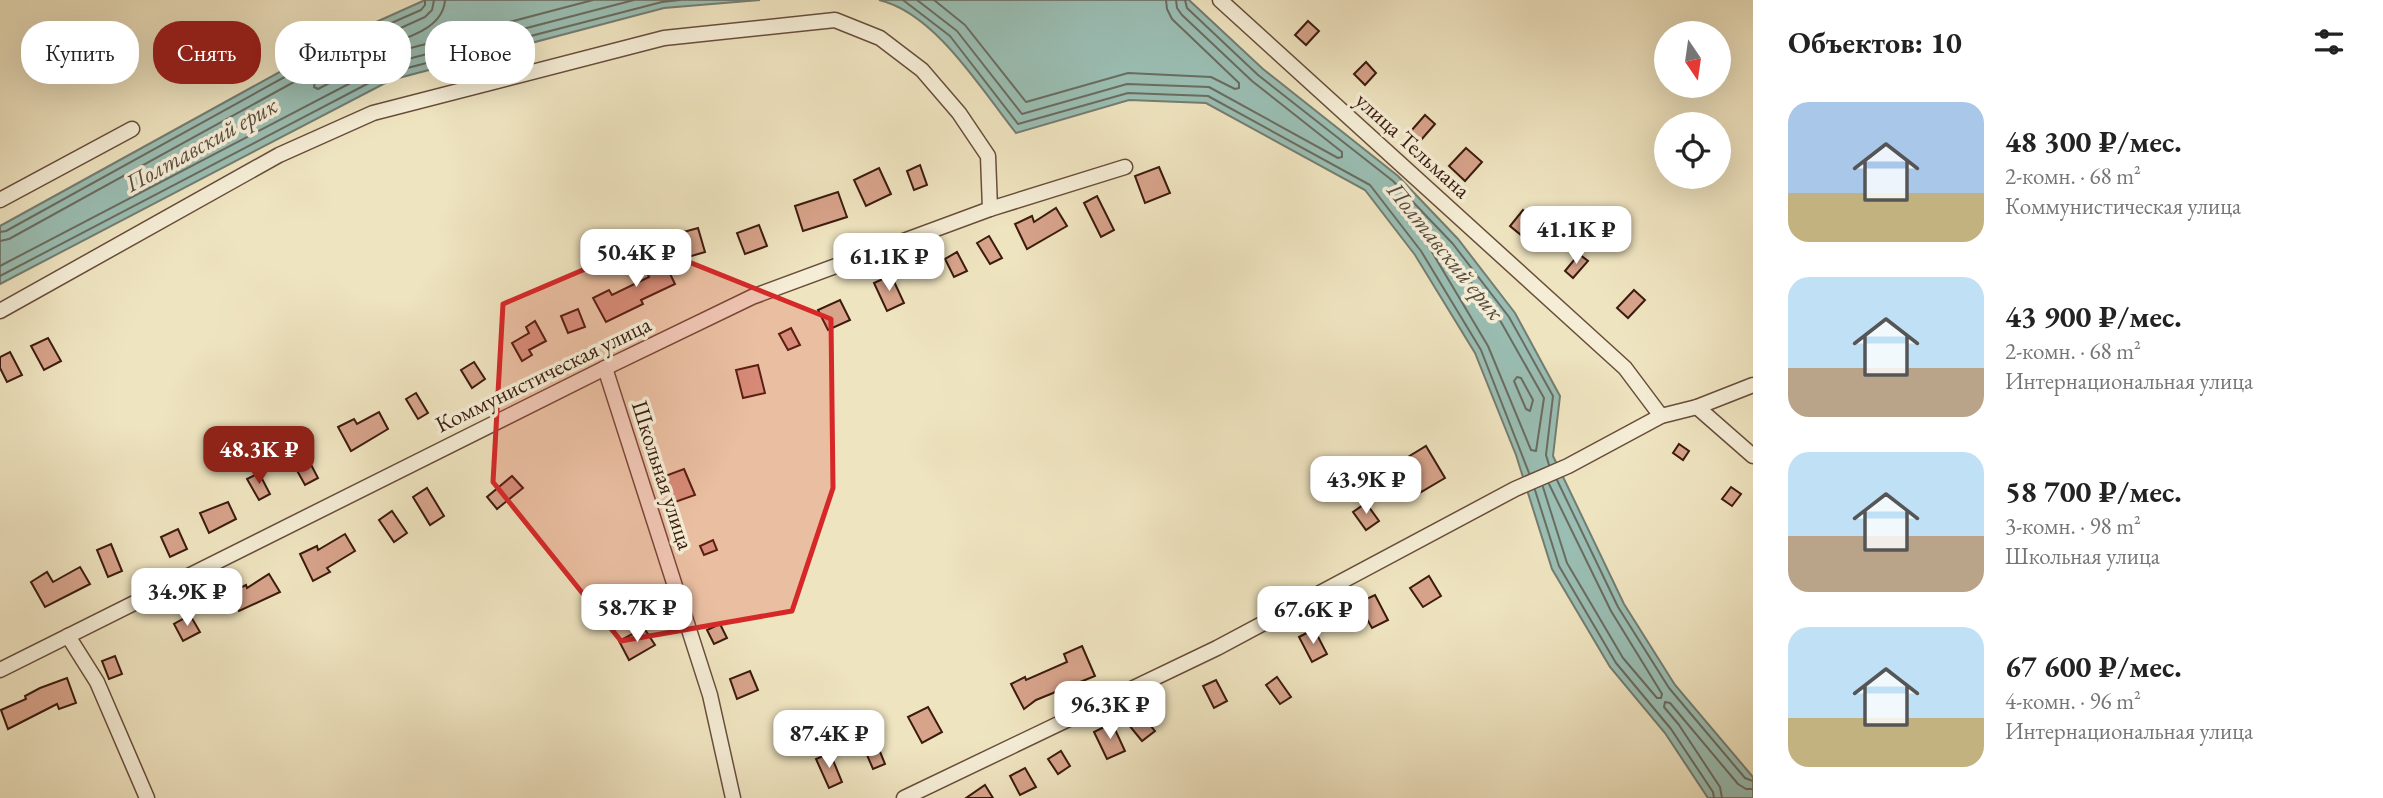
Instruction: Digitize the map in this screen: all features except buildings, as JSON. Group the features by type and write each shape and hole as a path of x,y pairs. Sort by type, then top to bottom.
{"street":[{"name":"улица Тельмана","path":"1220,0 1625,368 1661,416"},
{"path":"0,311 279,155 373,113 664,38 822,21 835,20 880,38 922,70 959,113 988,156 990,209"},
{"path":"0,200 132,129"},
{"name":"Коммунистическая улица","path":"0,670 752,297 990,209 1125,167"},
{"name":"Школьная улица","path":"605,368 710,695 733,798"},
{"path":"904,798 1217,648 1515,489 1567,466 1661,416 1697,407 1753,385"},
{"path":"1697,407 1753,456"},
{"path":"68,636 97,682 147,798"}],"highlighted area":[{"path":"644,244 831,319 833,488 792,611 621,641 493,482 503,304"}],"water":[{"path":"425,0 760,0 664,8 535,42 535,21 425,21 425,71 411,75 411,21 378,21"},
{"name":"Полтавский ерик","path":"879,0 1189,0 1263,69 1398,176 1458,239 1515,313 1560,396 1553,456 1624,604 1675,685 1753,777 1753,798 1708,798 1665,733 1610,667 1552,569 1516,455 1475,353 1415,255 1365,190 1206,103 1129,100 1016,133 938,36 900,8"},
{"name":"Полтавский ерик","path":"275,75 275,84 383,84 0,284 0,226"}]}
